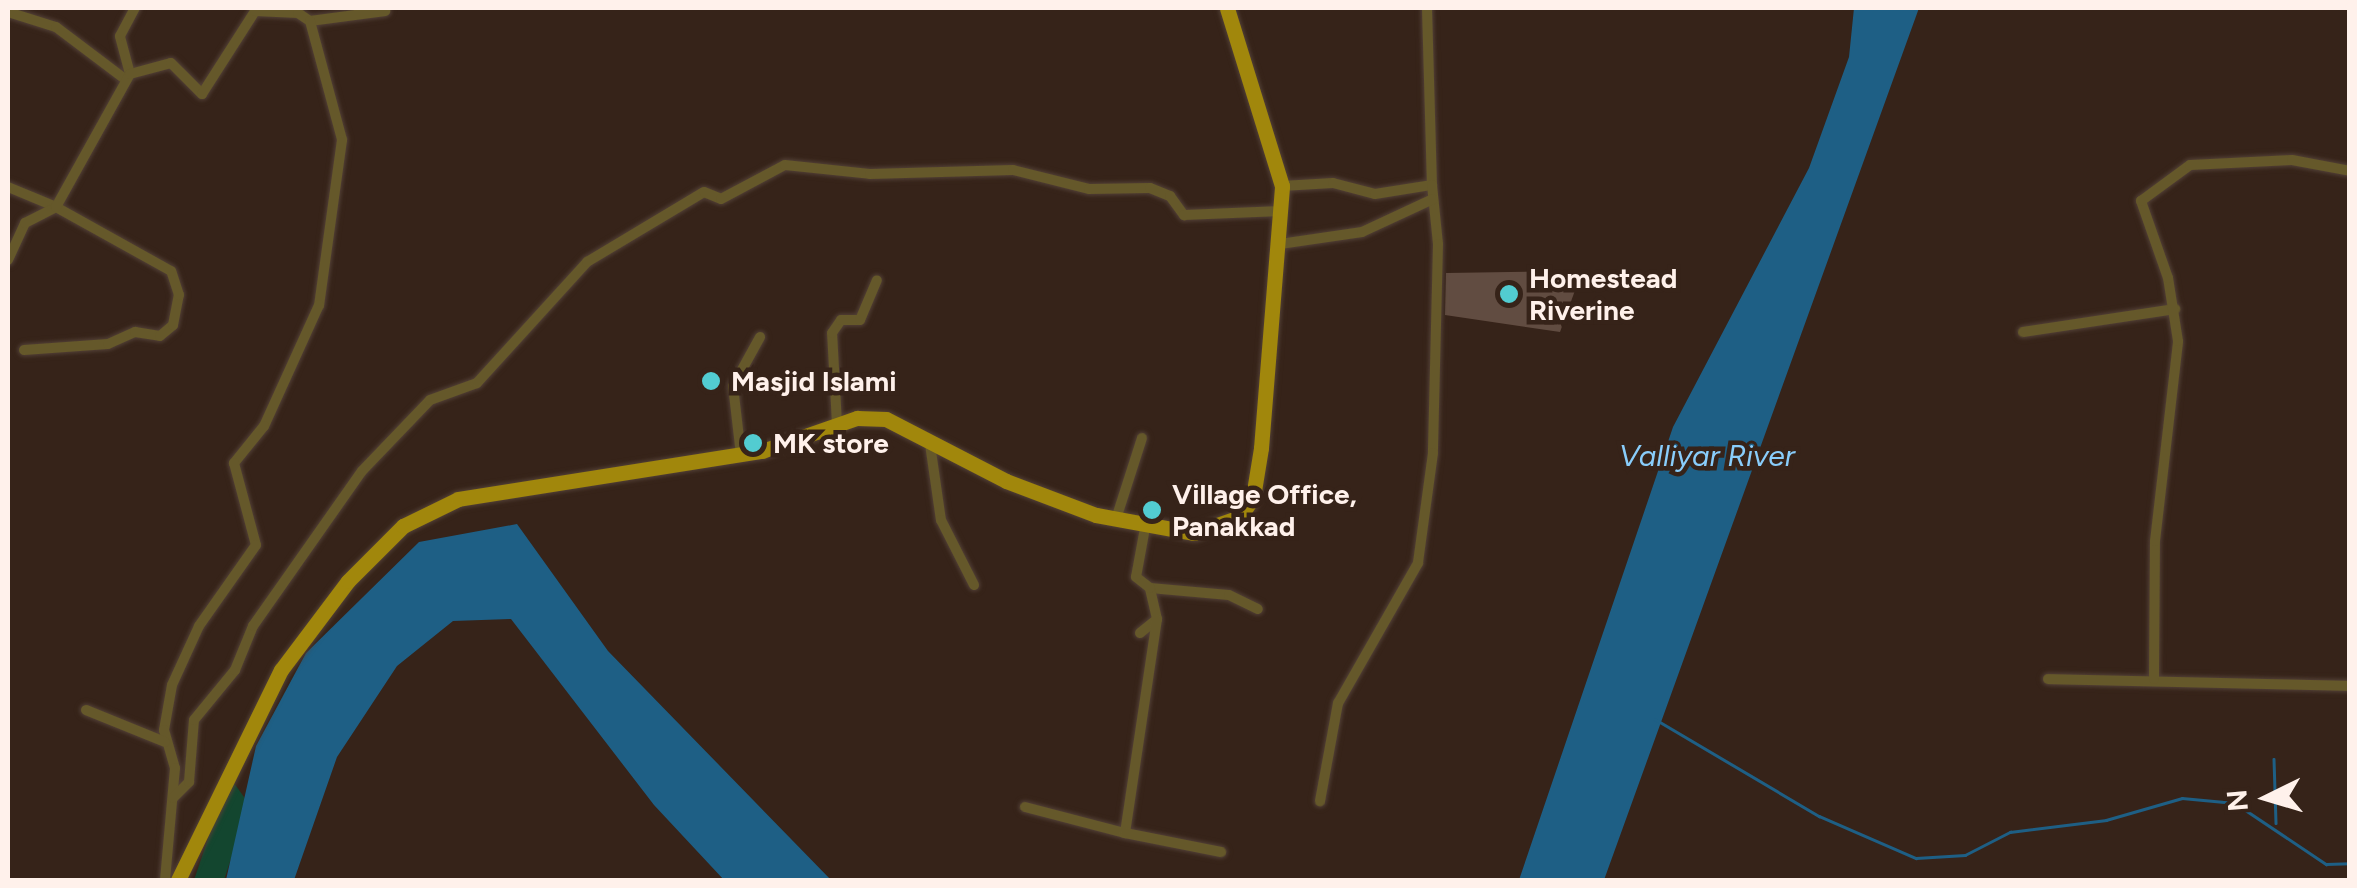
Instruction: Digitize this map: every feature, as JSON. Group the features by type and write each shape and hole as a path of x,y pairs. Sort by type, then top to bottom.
{"main road":[{"path":"178,880 282,670 348,581 403,526 458,498 741,455 837,424 886,420 1055,502 1145,528 1212,532 1240,517 1253,497 1280,244 1282,186 1227,8"}],"street":[{"path":"8,260 25,223 56,207 128,77 120,36 135,8"},
{"path":"1320,800 1338,704 1418,563 1433,453 1434,199 1427,8"},
{"path":"310,21 385,11"},
{"path":"8,12 56,26 128,77"},
{"path":"128,77 171,63 202,94 255,12 298,13 310,21 342,140 320,306 264,426 234,463 256,545 194,636 172,684 165,742 175,768 165,880"},
{"path":"2154,679 2154,556 2178,341 2175,309 2142,207 2145,195 2190,164 2292,160 2350,171"},
{"path":"172,799 189,782 194,720 235,670 253,626 362,471 430,400 476,383 587,262 704,192 720,199 784,165 870,174 1013,170 1089,189 1150,188 1170,196 1184,215 1281,211"},
{"path":"1282,186 1333,183 1375,194 1432,185"},
{"path":"8,187 56,207 171,271 176,316 160,336 135,332 108,344 24,350"},
{"path":"1280,244 1362,232 1434,199"},
{"path":"837,424 832,332 841,320 860,320 877,280"},
{"path":"2023,332 2175,309"},
{"path":"741,455 734,386 760,337"},
{"path":"1116,519 1142,438"},
{"path":"930,444 940,520 974,585"},
{"path":"1145,528 1136,578 1150,588 1229,595 1258,609"},
{"path":"1125,832 1158,619 1150,588"},
{"path":"1140,633 1158,619"},
{"path":"2048,679 2350,686"},
{"path":"86,710 165,742"},
{"path":"1025,807 1222,852"}],"green space":[{"path":"229,776 249,804 224,880 194,880"}],"water":[{"name":"Valliyar River","path":"1854,8 1919,8 1604,880 1519,880 1673,427 1809,168 1849,57"},
{"path":"517,524 608,651 831,880 724,880 654,805 511,619 453,621 397,666 337,757 294,880 226,880 256,746 306,653 419,542"}],"building":[{"name":"Homestead Riverine","path":"1582,271 1560,332 1445,315 1446,273"}],"waterway":[{"path":"1655,719 1819,816 1916,858 1965,855 2010,832 2106,820 2182,798 2235,803 2326,864 2350,863"},
{"path":"2274,759 2276,823"}],"place":[{"name":"Homestead Riverine","path":"1509,294"},
{"name":"Masjid Islami","path":"711,381"},
{"name":"MK store","path":"753,443"},
{"name":"Village Office, Panakkad","path":"1152,510"}]}
